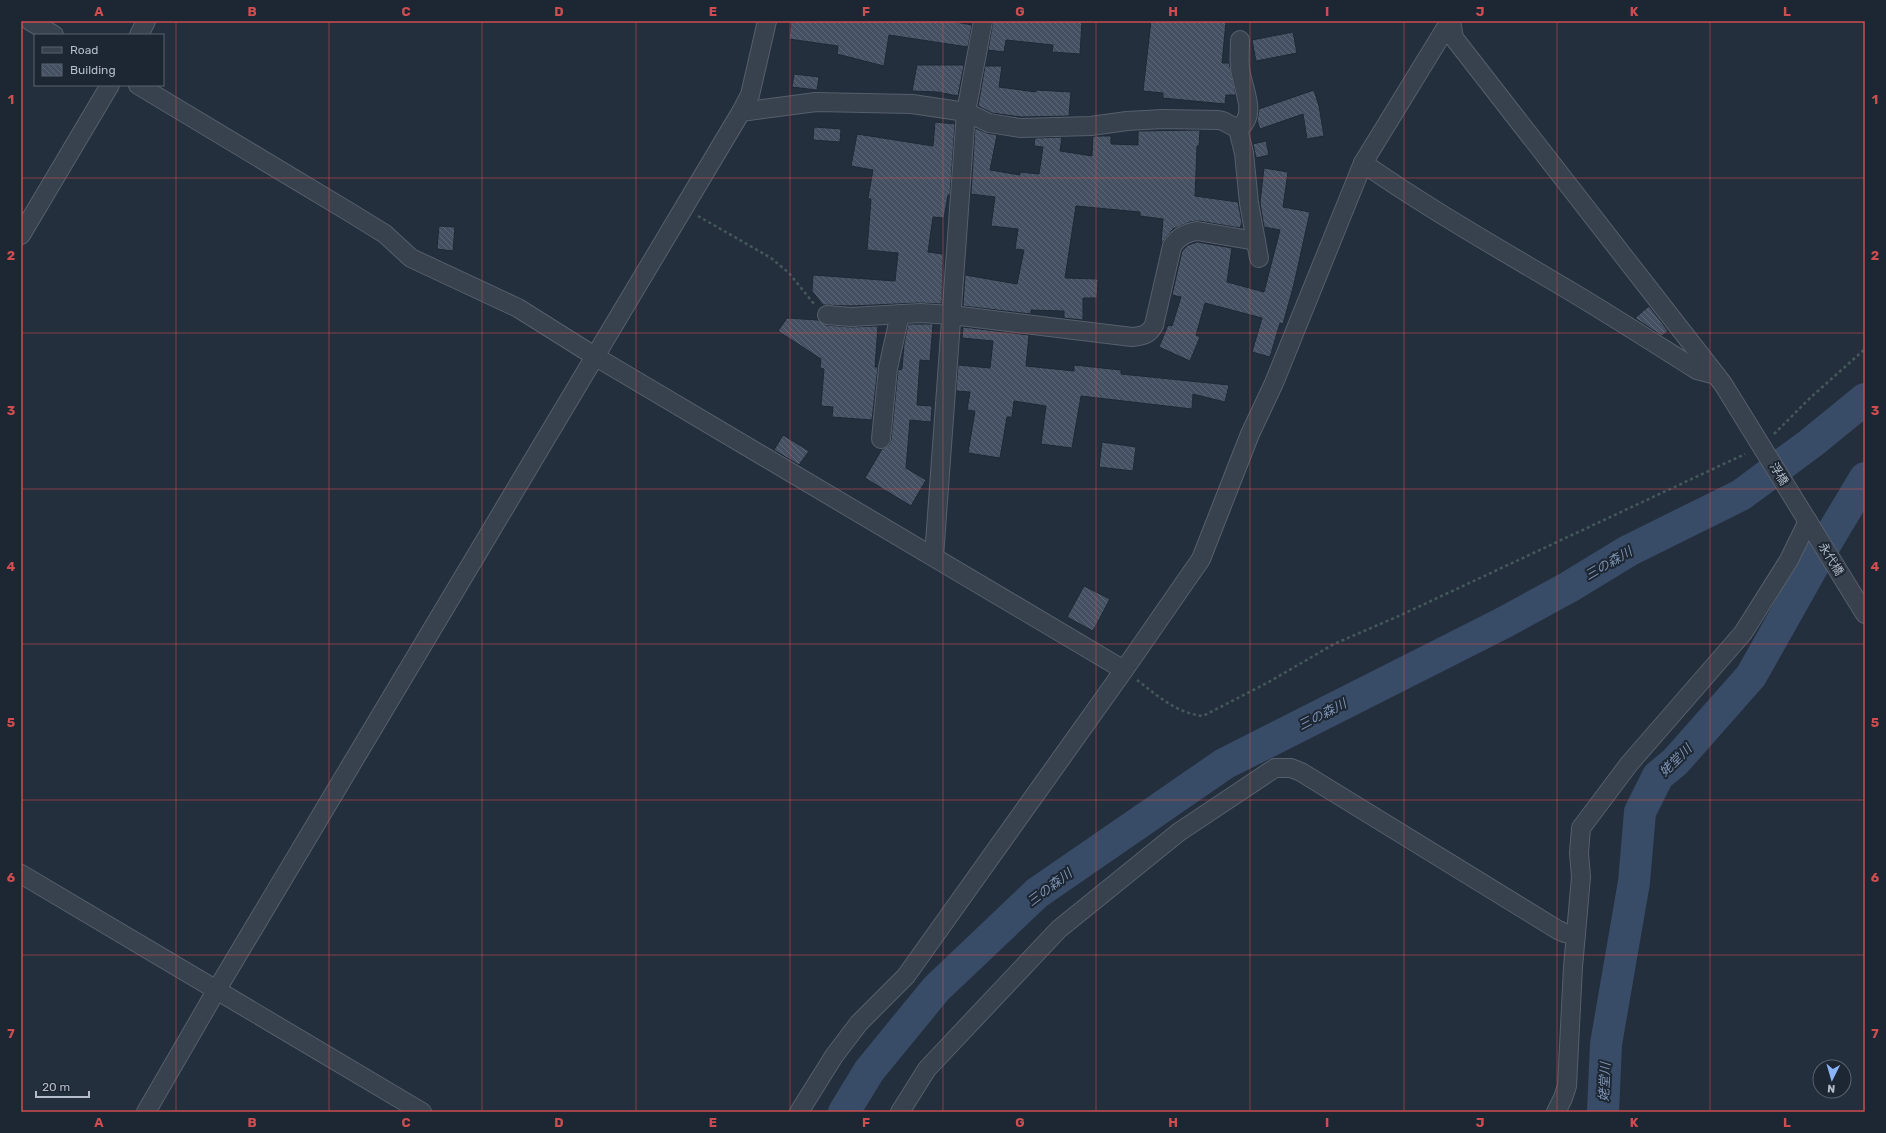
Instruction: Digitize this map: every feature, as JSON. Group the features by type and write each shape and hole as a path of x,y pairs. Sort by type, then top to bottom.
{"street":[{"path":"30,21 52,34"},
{"path":"140,34 146,21"},
{"path":"146,1112 216,991 741,112 750,95 767,21"},
{"path":"934,557 966,112 983,21"},
{"path":"799,1112 834,1056 859,1023 906,976 1124,670 1201,559 1250,434 1274,383 1363,163 1450,21"},
{"name":"浮橋","path":"1450,21 1454,38 1716,375 1762,446 1810,525"},
{"path":"1238,129 1244,124 1248,116 1248,100 1240,68 1240,40"},
{"path":"21,235 109,86"},
{"path":"140,86 385,234 411,258 518,308 596,357 1124,670"},
{"path":"741,112 816,102 912,104 966,112 989,123 1020,128 1085,126 1127,121 1163,119 1218,120 1224,121 1238,129 1244,153 1249,203 1257,249 1198,231 1188,232 1177,239 1172,246 1154,325 1148,333 1142,336 1116,335 952,315 900,314 851,317 826,315"},
{"path":"1363,163 1466,229 1698,370 1716,375"},
{"path":"881,439 888,368 900,314"},
{"path":"1556,1112 1567,1086 1572,967 1581,877 1579,853 1581,828 1629,764 1743,633 1810,525"},
{"name":"永代橋","path":"1810,525 1865,614"},
{"path":"900,1112 927,1069 1059,929 1179,832 1275,768 1291,768 1301,772 1558,930 1565,933 1576,934"},
{"path":"21,874 422,1112"}],"path":[{"path":"684,208 771,258 789,273 808,299 826,315"},
{"path":"1124,670 1178,710 1193,715 1203,716 1268,683 1334,644 1401,615 1762,446 1810,398 1865,349"}],"building":[{"path":"791,21 950,21 972,25 968,47 889,35 884,66 837,54 838,46 789,39"},
{"path":"993,21 1082,21 1080,54 1052,52 1053,45 1006,40 1004,52 988,50"},
{"path":"1151,21 1226,21 1222,63 1229,63 1236,95 1226,95 1225,104 1163,98 1163,93 1143,91"},
{"path":"1293,32 1297,53 1256,61 1252,40"},
{"path":"917,65 964,65 958,96 937,92 912,91"},
{"path":"985,66 1002,66 999,87 1036,92 1036,90 1071,92 1069,116 1021,117 992,113 978,106"},
{"path":"794,74 819,77 817,90 792,87"},
{"path":"1314,90 1319,106 1324,136 1307,139 1303,114 1260,129 1257,121 1259,109"},
{"path":"935,122 955,124 950,195 948,195 944,218 933,217 928,252 943,254 942,304 919,303 851,306 823,305 812,291 813,275 895,281 898,253 867,250 871,199 868,198 873,170 851,166 857,134 933,146"},
{"path":"814,127 841,129 840,142 813,140"},
{"path":"975,128 997,135 990,170 1020,175 1020,172 1039,174 1043,147 1034,146 1035,138 1062,137 1060,151 1092,156 1093,136 1111,136 1111,144 1138,145 1138,131 1200,130 1199,146 1197,146 1195,196 1238,202 1242,223 1240,228 1199,221 1190,222 1173,229 1161,244 1163,219 1140,216 1140,212 1076,206 1065,278 1098,279 1097,298 1083,298 1083,320 1064,318 1064,311 1031,310 1031,314 963,306 965,275 1017,284 1024,250 1015,249 1018,229 991,226 995,197 971,194"},
{"path":"1266,141 1269,155 1256,158 1253,144"},
{"path":"1264,168 1288,172 1283,207 1310,212 1294,284 1283,324 1280,323 1270,357 1252,352 1262,318 1205,303 1196,335 1200,337 1190,361 1159,347 1168,325 1172,326 1181,297 1172,295 1182,251 1188,245 1197,242 1232,248 1227,282 1264,292 1280,230 1264,227 1260,203"},
{"path":"439,226 455,227 453,251 437,249"},
{"path":"1649,306 1668,331 1662,336 1635,318"},
{"path":"787,318 818,320 826,325 850,327 878,326 875,367 878,367 872,420 832,417 833,407 821,406 824,369 820,368 821,359 778,331"},
{"path":"908,324 933,324 930,361 920,360 917,405 932,406 931,422 910,420 906,468 926,480 911,506 865,478 882,449 889,445 891,440 898,370 902,369 904,344"},
{"path":"963,327 1029,335 1026,366 1074,371 1074,365 1121,370 1121,374 1229,385 1225,402 1193,394 1192,409 1081,396 1072,448 1041,444 1046,406 1014,401 1012,417 1007,417 1000,458 968,453 975,411 967,410 970,392 956,391 958,365 990,368 993,341 962,338"},
{"path":"783,435 809,451 799,465 774,450"},
{"path":"1102,442 1136,447 1133,471 1099,467"},
{"path":"1084,586 1110,599 1093,631 1067,617"}],"waterway":[{"name":"三の森川","path":"844,1112 869,1071 936,989 1037,893 1224,764 1503,623 1569,587 1628,551 1741,495 1811,443 1865,399"},
{"name":"姥堂川","path":"1603,1112 1606,1044 1634,882 1640,812 1658,776 1675,762 1751,676 1826,543 1865,478"}]}
